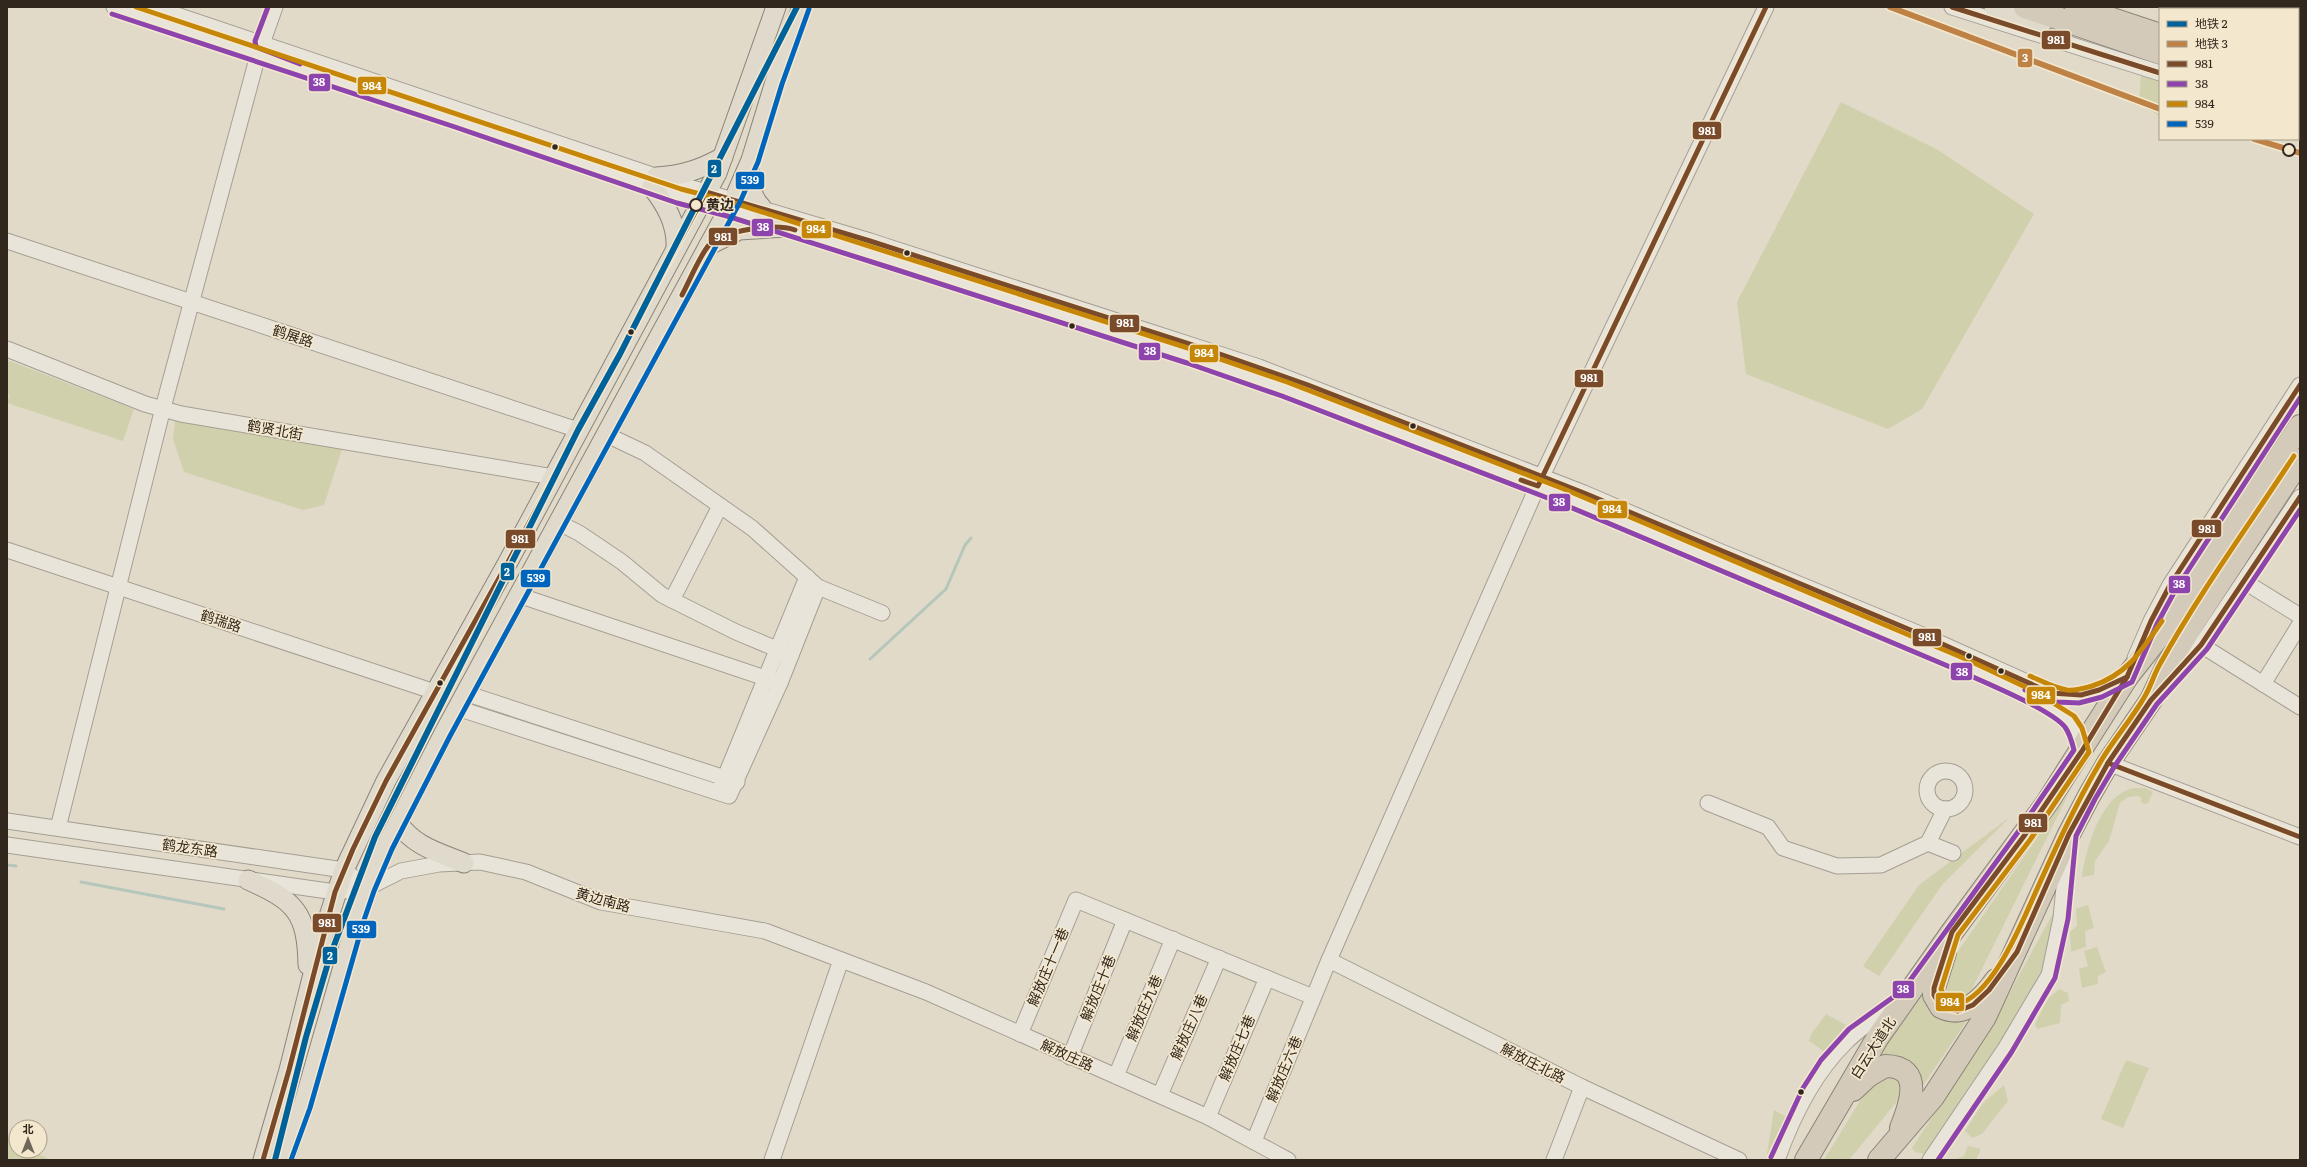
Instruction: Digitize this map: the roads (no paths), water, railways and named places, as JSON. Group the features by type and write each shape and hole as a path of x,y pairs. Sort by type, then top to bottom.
{"highway":[{"path":"2025,7 2159,53"},
{"path":"2076,7 2159,35"},
{"name":"白云大道北","path":"1806,1160 1878,1037 1952,932 2024,836 2082,751 2127,677 2175,616 2300,426"},
{"path":"1879,1160 1933,1097 1962,1054 1995,999 2069,834 2108,763 2151,700 2166,668 2188,630 2300,460"},
{"path":"1952,932 1935,983 1934,996 1941,1007 1947,1010 1958,1011 1966,1009 1979,1000 2017,952"},
{"path":"1838,1104 1878,1069 1885,1066 1900,1068 1909,1078 1912,1090 1910,1103 1896,1140"}],"main road":[{"path":"263,1160 285,1084 335,892 344,870 372,808 704,197 723,157 776,7"},
{"path":"284,1160 303,1106 367,888 398,823 461,700 732,204 749,164 802,7"},
{"path":"1994,7 2159,64"},
{"path":"744,96 767,108"},
{"path":"676,247 671,217 654,182 692,172 723,157"},
{"path":"749,164 751,192 755,201 762,208"},
{"path":"709,245 739,230 786,227"},
{"path":"658,281 682,294"},
{"path":"416,726 420,732 427,736 436,737 444,733"},
{"path":"398,823 407,836 419,845 464,862"},
{"path":"248,880 275,892 287,901 303,922 308,940 308,992"},
{"path":"308,992 334,998"}],"street":[{"path":"114,7 260,49 654,182 732,204 762,208 1259,367 1920,634 2051,693 2068,697 2079,696 2100,690 2127,677 2162,599 2300,385"},
{"path":"153,7 260,49"},
{"path":"58,828 163,408 260,49 275,7"},
{"name":"解放庄六巷","path":"1254,1141 1329,960 1540,481 1766,7"},
{"path":"1952,7 2159,73"},
{"path":"732,204 786,227 1246,375 1540,481 1910,642 2031,697 2069,721 2079,739 2082,751"},
{"name":"鹤展路","path":"7,241 578,430"},
{"name":"鹤贤北街","path":"7,349 138,401 181,414 553,477"},
{"path":"605,434 645,453 752,528 818,587 882,613"},
{"path":"2151,700 2201,645 2245,582 2300,496"},
{"path":"672,600 720,506"},
{"path":"558,522 579,533 672,600 736,632 791,655"},
{"name":"鹤瑞路","path":"7,550 435,692"},
{"path":"461,700 729,796 731,780 773,680 806,577"},
{"path":"2245,582 2300,616"},
{"path":"773,680 791,655 818,587"},
{"path":"518,595 773,680"},
{"path":"2263,684 2300,624"},
{"path":"2201,645 2300,707"},
{"path":"461,700 731,780"},
{"path":"2108,763 2300,837"},
{"path":"1708,803 1768,827 1783,848 1837,866 1881,865 1928,843 1945,809"},
{"name":"鹤龙东路","path":"7,821 344,870"},
{"path":"1930,1160 2026,1015 2049,975 2061,918 2069,834"},
{"path":"1928,843 1953,853"},
{"name":"鹤龙东路","path":"7,845 335,892 367,888"},
{"path":"248,880 252,857"},
{"name":"黄边南路","path":"367,888 401,871 438,864 480,862 526,872 601,902 765,932 841,960"},
{"path":"344,870 367,888"},
{"name":"解放庄十一巷","path":"1020,1034 1076,900 1125,920"},
{"path":"1125,920 1313,997"},
{"name":"解放庄十巷","path":"1070,1057 1125,920"},
{"name":"解放庄九巷","path":"1116,1076 1173,939"},
{"name":"解放庄八巷","path":"1160,1095 1219,958"},
{"path":"772,1160 841,960"},
{"name":"解放庄路","path":"841,960 902,982 1070,1057 1160,1095 1208,1117 1288,1160"},
{"name":"解放庄北路","path":"1329,960 1582,1088 1739,1160"},
{"name":"解放庄七巷","path":"1208,1117 1267,978"},
{"path":"1777,1160 1809,1091 1831,1058 1854,1034 1908,995"},
{"path":"1554,1160 1582,1088"}],"waterway":[{"path":"870,659 946,589 965,545 971,538"},
{"path":"7,865 16,866"},
{"path":"81,882 224,909"}],"metro line":[{"name":"2","path":"275,1160 306,1037 330,956 375,837 578,430 620,354 797,7"},
{"name":"3","path":"1890,7 2159,109"},
{"name":"3","path":"2257,140 2300,153"}],"place":[{"name":"黄边","path":"696,205"}]}
